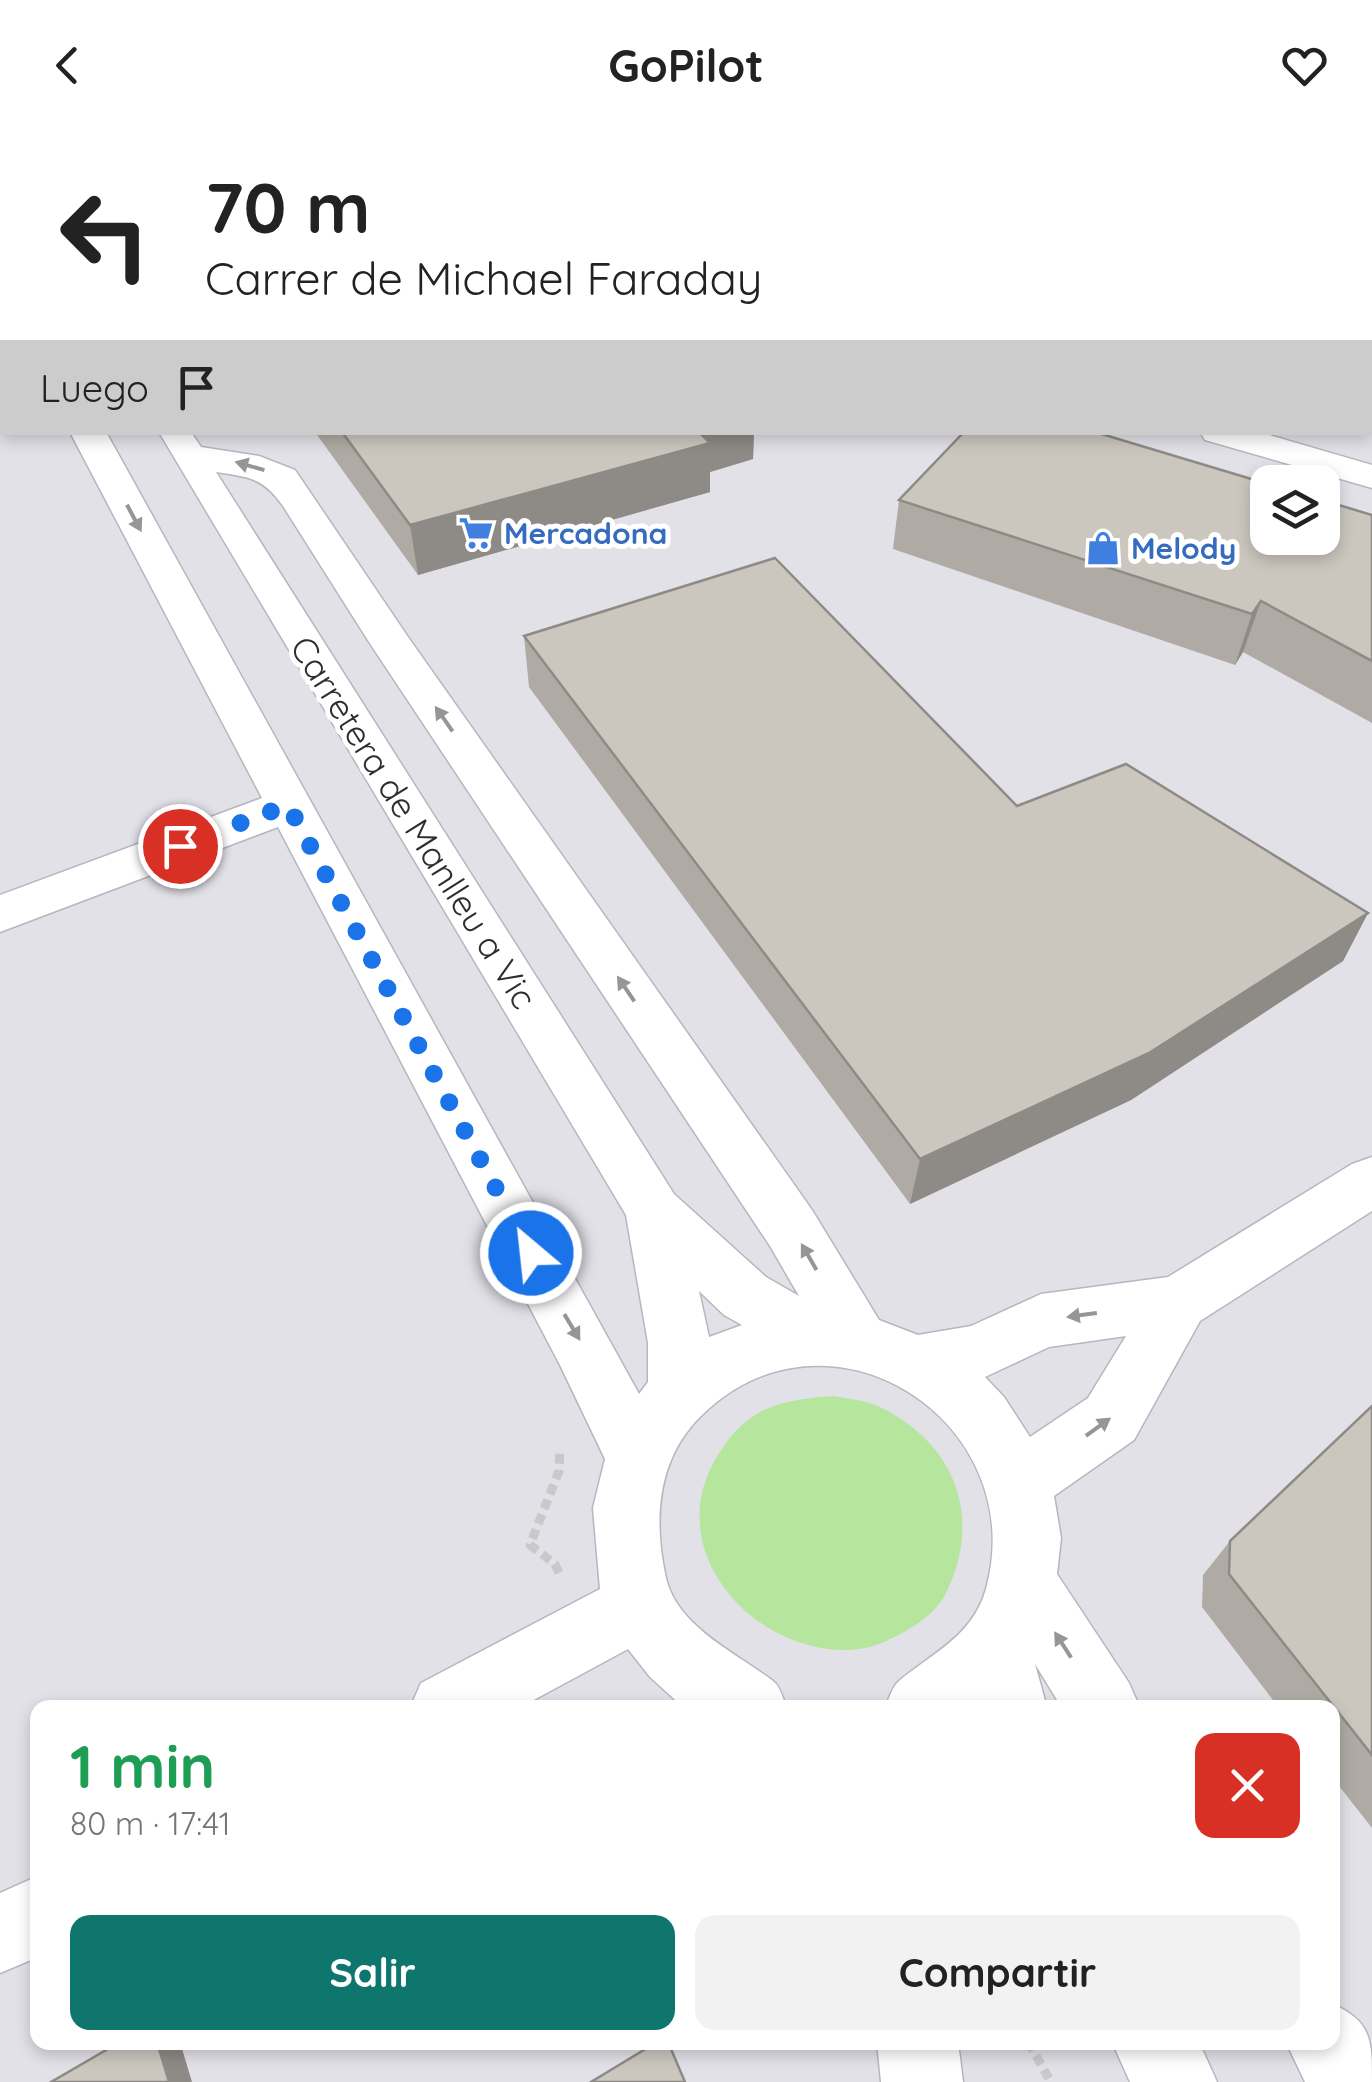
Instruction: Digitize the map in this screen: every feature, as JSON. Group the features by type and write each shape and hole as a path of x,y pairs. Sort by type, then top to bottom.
{"street":[{"path":"90,435 638,1455"},
{"path":"1228,435 1372,477"},
{"path":"1334,435 1372,446"},
{"path":"181,444 259,467 282,478 791,1228 864,1347"},
{"name":"Carretera de Manlleu a Vic","path":"181,444 654,1211 745,1296 960,1393 994,1434 1018,1482 1027,1532 1022,1582 1003,1677 952,1689 934,1700"},
{"path":"0,914 288,805"},
{"path":"614,1620 627,1494 638,1455 650,1428 680,1391 711,1366 776,1341 979,1352 1041,1321 1179,1302 1372,1181"},
{"name":"Carretera de Manlleu a Vic","path":"654,1211 679,1343 680,1391"},
{"path":"1018,1482 1110,1419 1179,1302"},
{"path":"1022,1582 1099,1700"},
{"path":"461,1700 614,1620"},
{"path":"614,1620 737,1700"},
{"path":"0,1934 30,1919"},
{"path":"918,2050 922,2082"},
{"path":"1157,2050 1176,2082"},
{"path":"1331,2050 1352,2082"}],"path":[{"path":"560,1434 559,1471 530,1545 614,1620"},
{"path":"1033,2050 1051,2082"}],"shaded area":[{"path":"0,435 1372,435 1372,2082 0,2082"}],"green space":[{"path":"834,1396 878,1406 927,1440 944,1462 962,1511 957,1566 940,1603 903,1633 877,1645 850,1650 812,1646 755,1619 732,1598 715,1573 703,1545 700,1516 704,1485 718,1455 742,1425 778,1405"}],"building":[{"path":"344,435 702,435 710,443 410,525"},
{"path":"961,435 1105,435 1250,479 1250,555 1340,555 1340,505 1372,515 1372,661 1261,601 1252,614 899,500"},
{"path":"775,558 1017,806 1126,764 1368,913 1149,1053 920,1159 524,636"},
{"path":"1372,1406 1372,1755 1340,1714 1340,1700 1329,1700 1229,1574 1230,1541"},
{"path":"106,2050 159,2050 169,2082 51,2082"},
{"path":"644,2050 671,2050 685,2082 591,2082"}],"place":[{"name":"Mercadona","path":"476,533"},
{"name":"Melody","path":"1103,548"}],"route":[{"path":"180,846 288,805 531,1253"}]}
